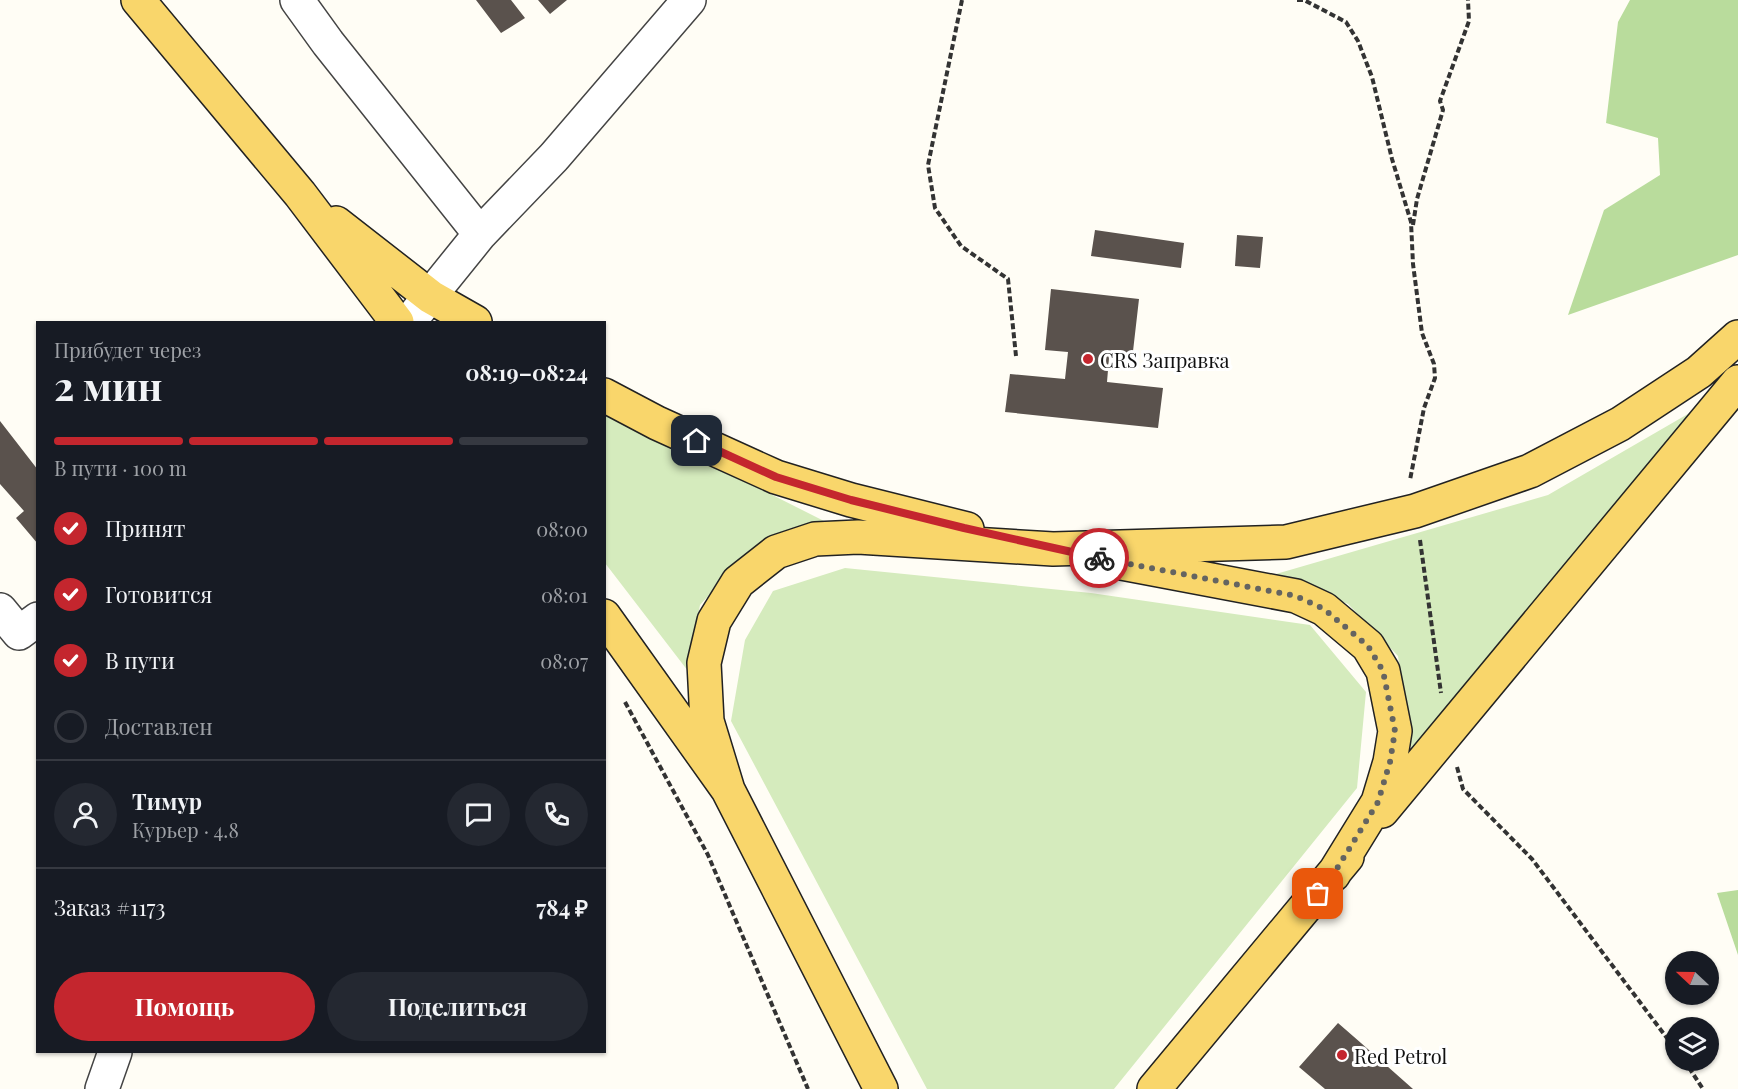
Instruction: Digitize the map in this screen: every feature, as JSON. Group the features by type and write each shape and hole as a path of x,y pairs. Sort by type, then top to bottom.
{"main road":[{"path":"138,0 300,194 396,321"},
{"path":"300,194 431,297 473,321"},
{"path":"728,790 707,721 704,663 714,621 738,582 776,552 815,539 858,537 1053,549 1286,542 1415,511 1530,471 1620,424 1699,372 1738,337"},
{"path":"1155,1089 1333,875 1396,793 1738,382"},
{"path":"606,396 657,423 776,477 851,500 1053,549 1296,596 1324,609 1368,646 1383,671 1395,731 1390,762 1378,802 1333,875"},
{"path":"606,619 728,790 879,1088"},
{"path":"1165,1089 1197,1040"}],"lane":[{"path":"297,0 328,43 480,234"},
{"path":"410,321 480,234 554,157 689,0"},
{"path":"0,610 19,633 36,620"},
{"path":"102,1089 115,1053"}],"path":[{"path":"962,0 928,165 935,208 961,246 1008,279 1016,356"},
{"path":"1297,0 1304,0 1346,22 1358,41 1372,77 1392,159 1411,222 1413,264"},
{"path":"1412,235 1417,200 1443,110 1440,102 1469,21 1468,0"},
{"path":"621,695 708,855 808,1089"},
{"path":"1449,730 1462,789 1532,859 1665,1035"},
{"path":"1691,1071 1703,1089"}],"green space":[{"path":"1630,0 1738,0 1738,255 1568,315 1604,210 1660,175 1658,138 1606,123 1618,22"},
{"path":"1712,400 1412,756 1398,656 1348,604 1276,574 1548,495"},
{"path":"606,411 824,521 752,548 700,605 688,671 606,564"},
{"path":"845,568 1091,593 1310,625 1366,692 1357,788 1114,1089 927,1089 731,721 745,640 773,591"},
{"path":"1738,890 1738,955 1717,893"}],"building":[{"path":"476,0 511,0 525,18 501,33"},
{"path":"538,0 567,0 550,14"},
{"path":"1095,230 1184,243 1181,268 1091,256"},
{"path":"1237,235 1263,237 1260,268 1235,266"},
{"name":"CRS Заправка","path":"1051,289 1139,299 1132,360 1109,358 1107,382 1163,388 1158,428 1005,412 1010,374 1065,379 1068,352 1045,350"},
{"path":"0,421 36,467 36,542 16,518 24,511 0,484"},
{"name":"Red Petrol","path":"1338,1023 1413,1089 1325,1089 1299,1067"}],"way so far":[{"path":"1099,558 1296,596 1324,609 1368,646 1383,671 1390,702 1395,731 1390,762 1378,802 1333,875 1318,894"}],"place":[{"name":"CRS Заправка","path":"1088,359"},
{"name":"Red Petrol","path":"1342,1055"}],"route":[{"path":"697,441 776,477 851,500 1099,558"}]}
